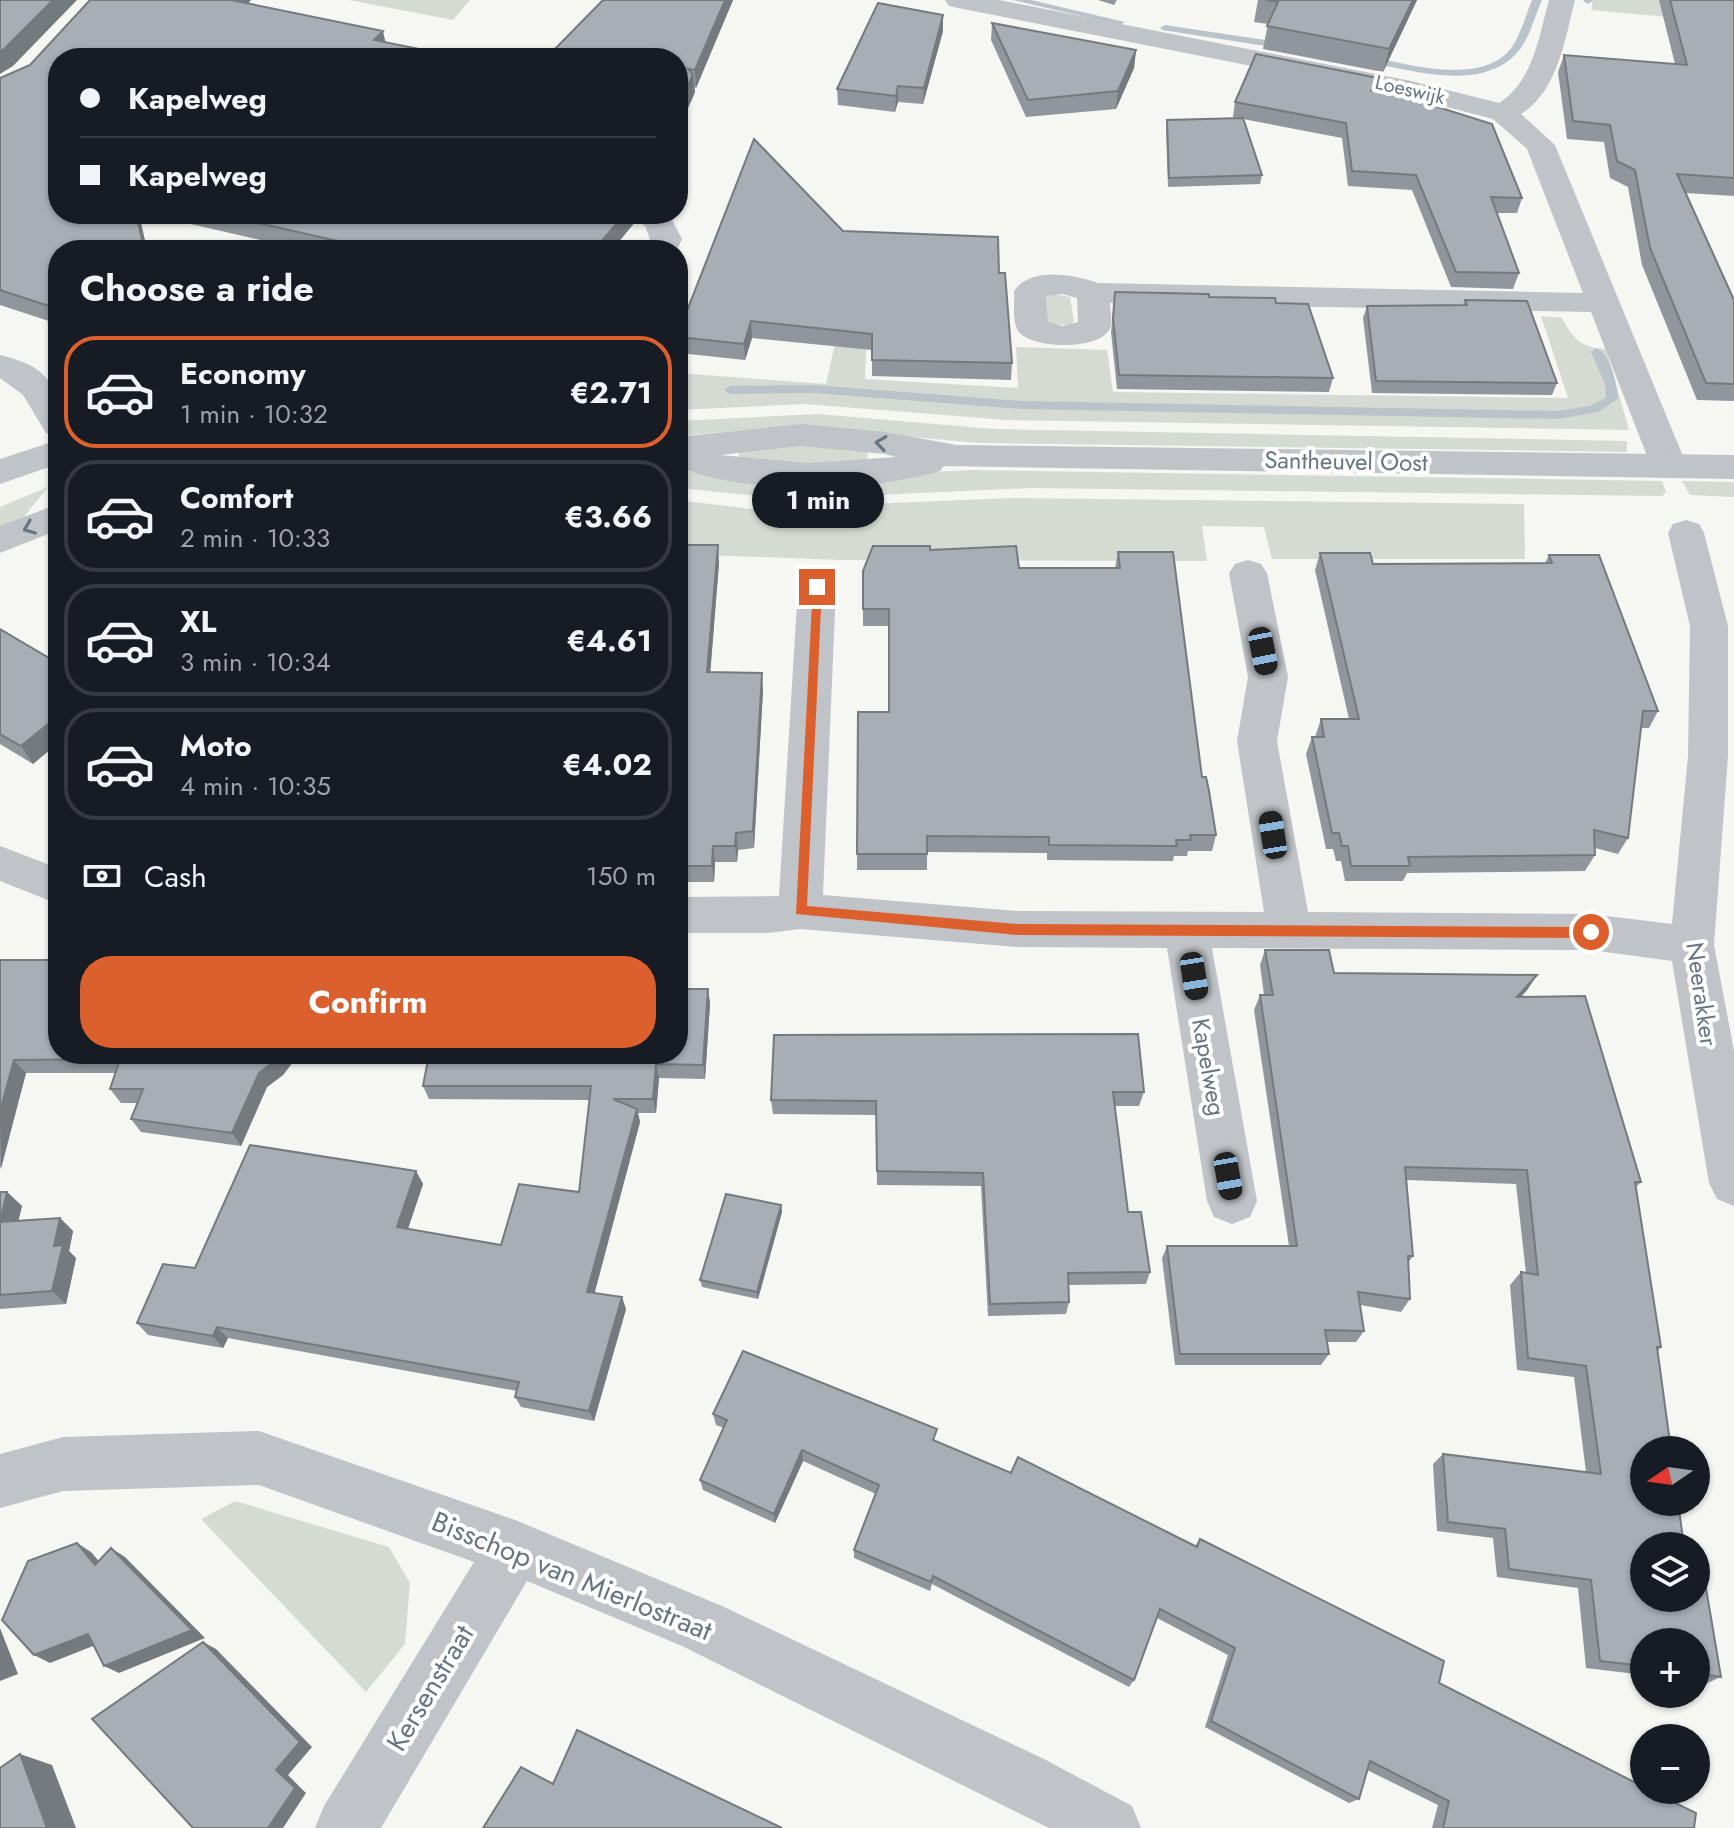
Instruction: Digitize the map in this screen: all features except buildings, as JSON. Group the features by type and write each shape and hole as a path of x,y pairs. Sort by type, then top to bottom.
{"street":[{"name":"Loeswijk","path":"958,0 1411,89 1503,113 1540,145 1669,466"},
{"path":"1503,113 1527,98 1547,56 1562,0"},
{"path":"1093,293 1605,303"},
{"path":"0,365 24,374 48,405"},
{"name":"Santheuvel Oost","path":"688,447 801,435 885,443 957,457 1734,467"},
{"path":"0,472 48,455"},
{"name":"Santheuvel Oost","path":"688,460 718,467 798,476 881,472 957,457"},
{"path":"0,540 48,520"},
{"name":"Neerakker","path":"1686,533 1709,626 1721,758 1692,945 1734,1183"},
{"path":"0,567 48,551"},
{"path":"1248,573 1268,677 1257,741 1289,928"},
{"path":"800,911 817,587"},
{"path":"0,863 48,882"},
{"path":"688,915 768,915 800,911 1017,929 1187,933 1289,928 1591,932 1692,945"},
{"name":"Kapelweg","path":"1187,933 1232,1201"},
{"name":"Bisschop van Mierlostraat","path":"0,1481 63,1464 259,1458 515,1548 702,1626 1023,1780 1110,1828"},
{"name":"Kersenstraat","path":"346,1828 515,1548"}],"shaded area":[{"path":"349,0 470,0 453,20"},
{"path":"1593,0 1734,0 1734,23 1591,10"},
{"path":"857,244 870,244 865,379 1018,388 1016,347 1107,350 1113,392 1568,398 1541,316 1562,318 1579,341 1606,349 1629,430 1007,420 805,404 688,410 688,374 826,384"},
{"path":"1045,296 1070,297 1074,321 1070,325 1048,324"},
{"path":"817,414 995,429 1627,441 1627,452 978,443 792,426 688,435 688,420"},
{"path":"740,445 868,447 867,464 738,462"},
{"path":"970,470 1662,481 1666,492 1662,496 1030,488 790,499 688,489 688,471 760,481"},
{"path":"1682,481 1734,482 1734,497 1690,495"},
{"path":"48,487 23,518 0,529 0,507"},
{"path":"1010,498 1524,504 1525,559 1272,559 1264,527 1202,526 1207,561 840,560 688,554 688,501 751,509"},
{"path":"235,1501 389,1547 410,1583 405,1644 366,1692 201,1519"}],"waterway":[{"path":"1018,0 1120,22"},
{"path":"1367,59 1421,70 1479,71 1496,65 1519,44 1537,0"},
{"path":"1165,28 1285,46"},
{"path":"730,390 814,389 1022,405 1558,415 1593,409 1612,399 1611,384 1597,352"}],"route":[{"path":"817,587 800,911 1017,929 1187,933 1289,928 1591,932"}]}
